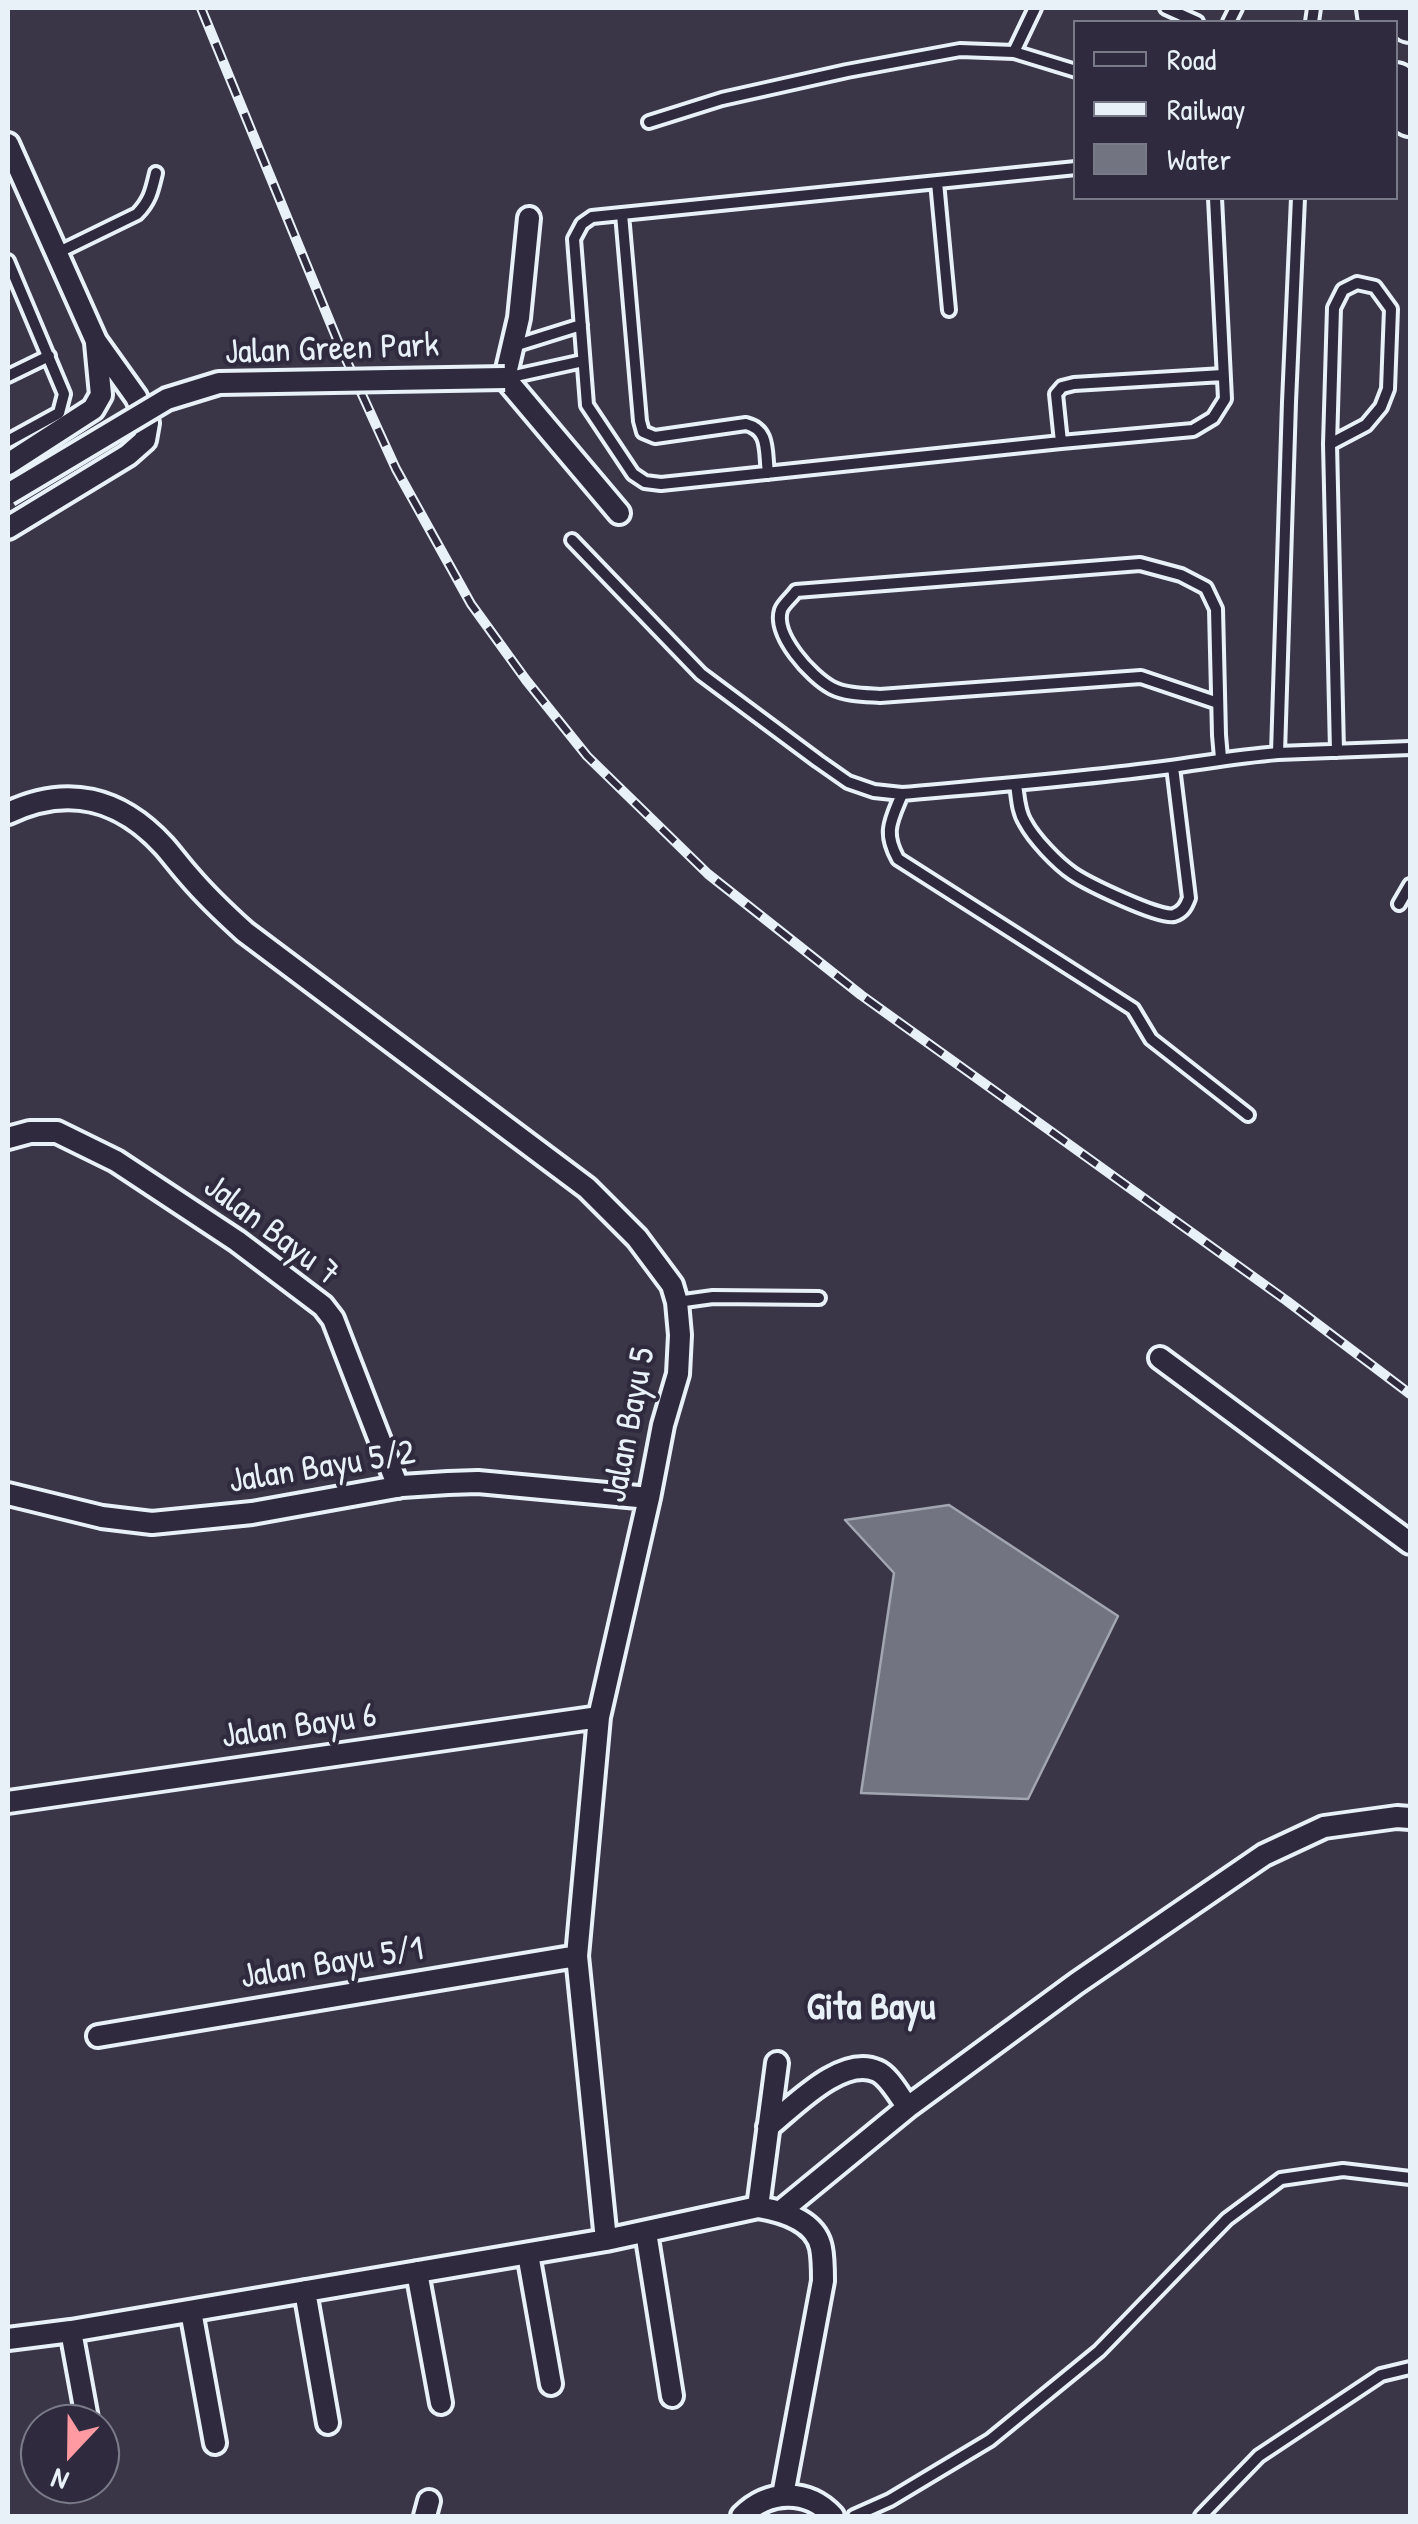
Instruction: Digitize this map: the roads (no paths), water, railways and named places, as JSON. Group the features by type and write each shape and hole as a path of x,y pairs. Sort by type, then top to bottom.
{"highway":[{"path":"1409,8 1410,21"},
{"path":"1398,92 1410,115"}],"street":[{"path":"8,144 96,341 136,397 148,423 145,440 128,456 8,528"},
{"path":"529,218 519,318 506,378 618,513"},
{"path":"8,464 32,438 93,410 101,395 96,341"},
{"name":"Jalan Green Park","path":"8,494 166,399 218,383 506,378"},
{"name":"Jalan Bayu 5","path":"8,813 28,804 61,798 98,800 131,818 162,844 244,932 587,1188 637,1238 672,1285 680,1335 678,1374 663,1425 599,1717 577,1956 606,2240"},
{"name":"Jalan Bayu 7","path":"8,1138 30,1132 56,1132 116,1161 237,1241 323,1306 333,1318 398,1487"},
{"path":"1160,1358 1410,1543"},
{"name":"Jalan Bayu 5/2","path":"8,1494 102,1516 152,1522 252,1514 398,1487 478,1482 650,1498"},
{"name":"Jalan Bayu 6","path":"8,1802 599,1717"},
{"path":"781,2211 908,2107 1077,1983 1264,1855 1324,1827 1397,1816 1410,1818"},
{"name":"Jalan Bayu 5/1","path":"98,2036 577,1956"},
{"path":"758,2206 777,2063"},
{"path":"768,2126 840,2071 864,2067 881,2072 908,2107"},
{"path":"8,2339 528,2254 758,2206 781,2211 805,2224 821,2244 823,2281 783,2495"},
{"path":"646,2232 672,2396"},
{"path":"528,2254 552,2384"},
{"path":"417,2272 440,2403"},
{"path":"305,2291 328,2423"},
{"path":"191,2311 215,2443"},
{"path":"71,2331 84,2404"},
{"path":"742,2516 766,2499 783,2495 815,2502 833,2516"}],"lane":[{"path":"1014,52 1035,8"},
{"path":"1166,8 1192,20"},
{"path":"649,122 722,99 960,50 1014,52 1073,71"},
{"path":"1073,168 592,217 582,224 574,239 587,404 633,474 645,482 662,484 1193,430 1213,418 1225,400 1215,200"},
{"path":"56,253 137,214 151,196 156,173"},
{"path":"937,182 949,310"},
{"path":"1278,754 1298,200"},
{"path":"622,214 644,432 655,436 746,424 758,427 764,434 768,473"},
{"path":"8,261 64,394 59,413 32,438 8,441"},
{"path":"1330,444 1366,425 1381,407 1388,389 1390,309 1375,287 1357,283 1343,290 1334,308 1330,444 1337,751"},
{"path":"514,346 582,325"},
{"path":"8,376 49,356"},
{"path":"506,378 584,361"},
{"path":"1062,442 1056,394 1062,387 1224,375"},
{"path":"572,540 701,674 818,762 848,782 874,791 902,794 1221,758 1410,748"},
{"path":"1218,704 1141,677 880,696 853,694 833,688 807,669 780,628 781,608 796,592 1140,564 1180,575 1206,588 1216,608 1221,758"},
{"path":"1016,784 1025,823 1063,866 1075,876 1164,916 1184,909 1189,898 1174,766"},
{"path":"902,794 890,822 888,842 898,860 1133,1008 1151,1038 1248,1114"},
{"path":"1399,904 1410,885"},
{"path":"677,1302 713,1297 819,1298"},
{"path":"854,2516 890,2500 990,2440 1099,2351 1227,2219 1281,2179 1344,2170 1410,2178"},
{"path":"1201,2516 1259,2456 1381,2375 1410,2368"}],"water":[{"path":"949,1505 1118,1616 1028,1799 861,1793 894,1573 845,1520"}],"railway":[{"path":"201,8 339,344 396,469 471,604 587,756 708,874 861,995 1410,1394"}],"district":[{"name":"Gita Bayu","path":"871,2009"}]}
